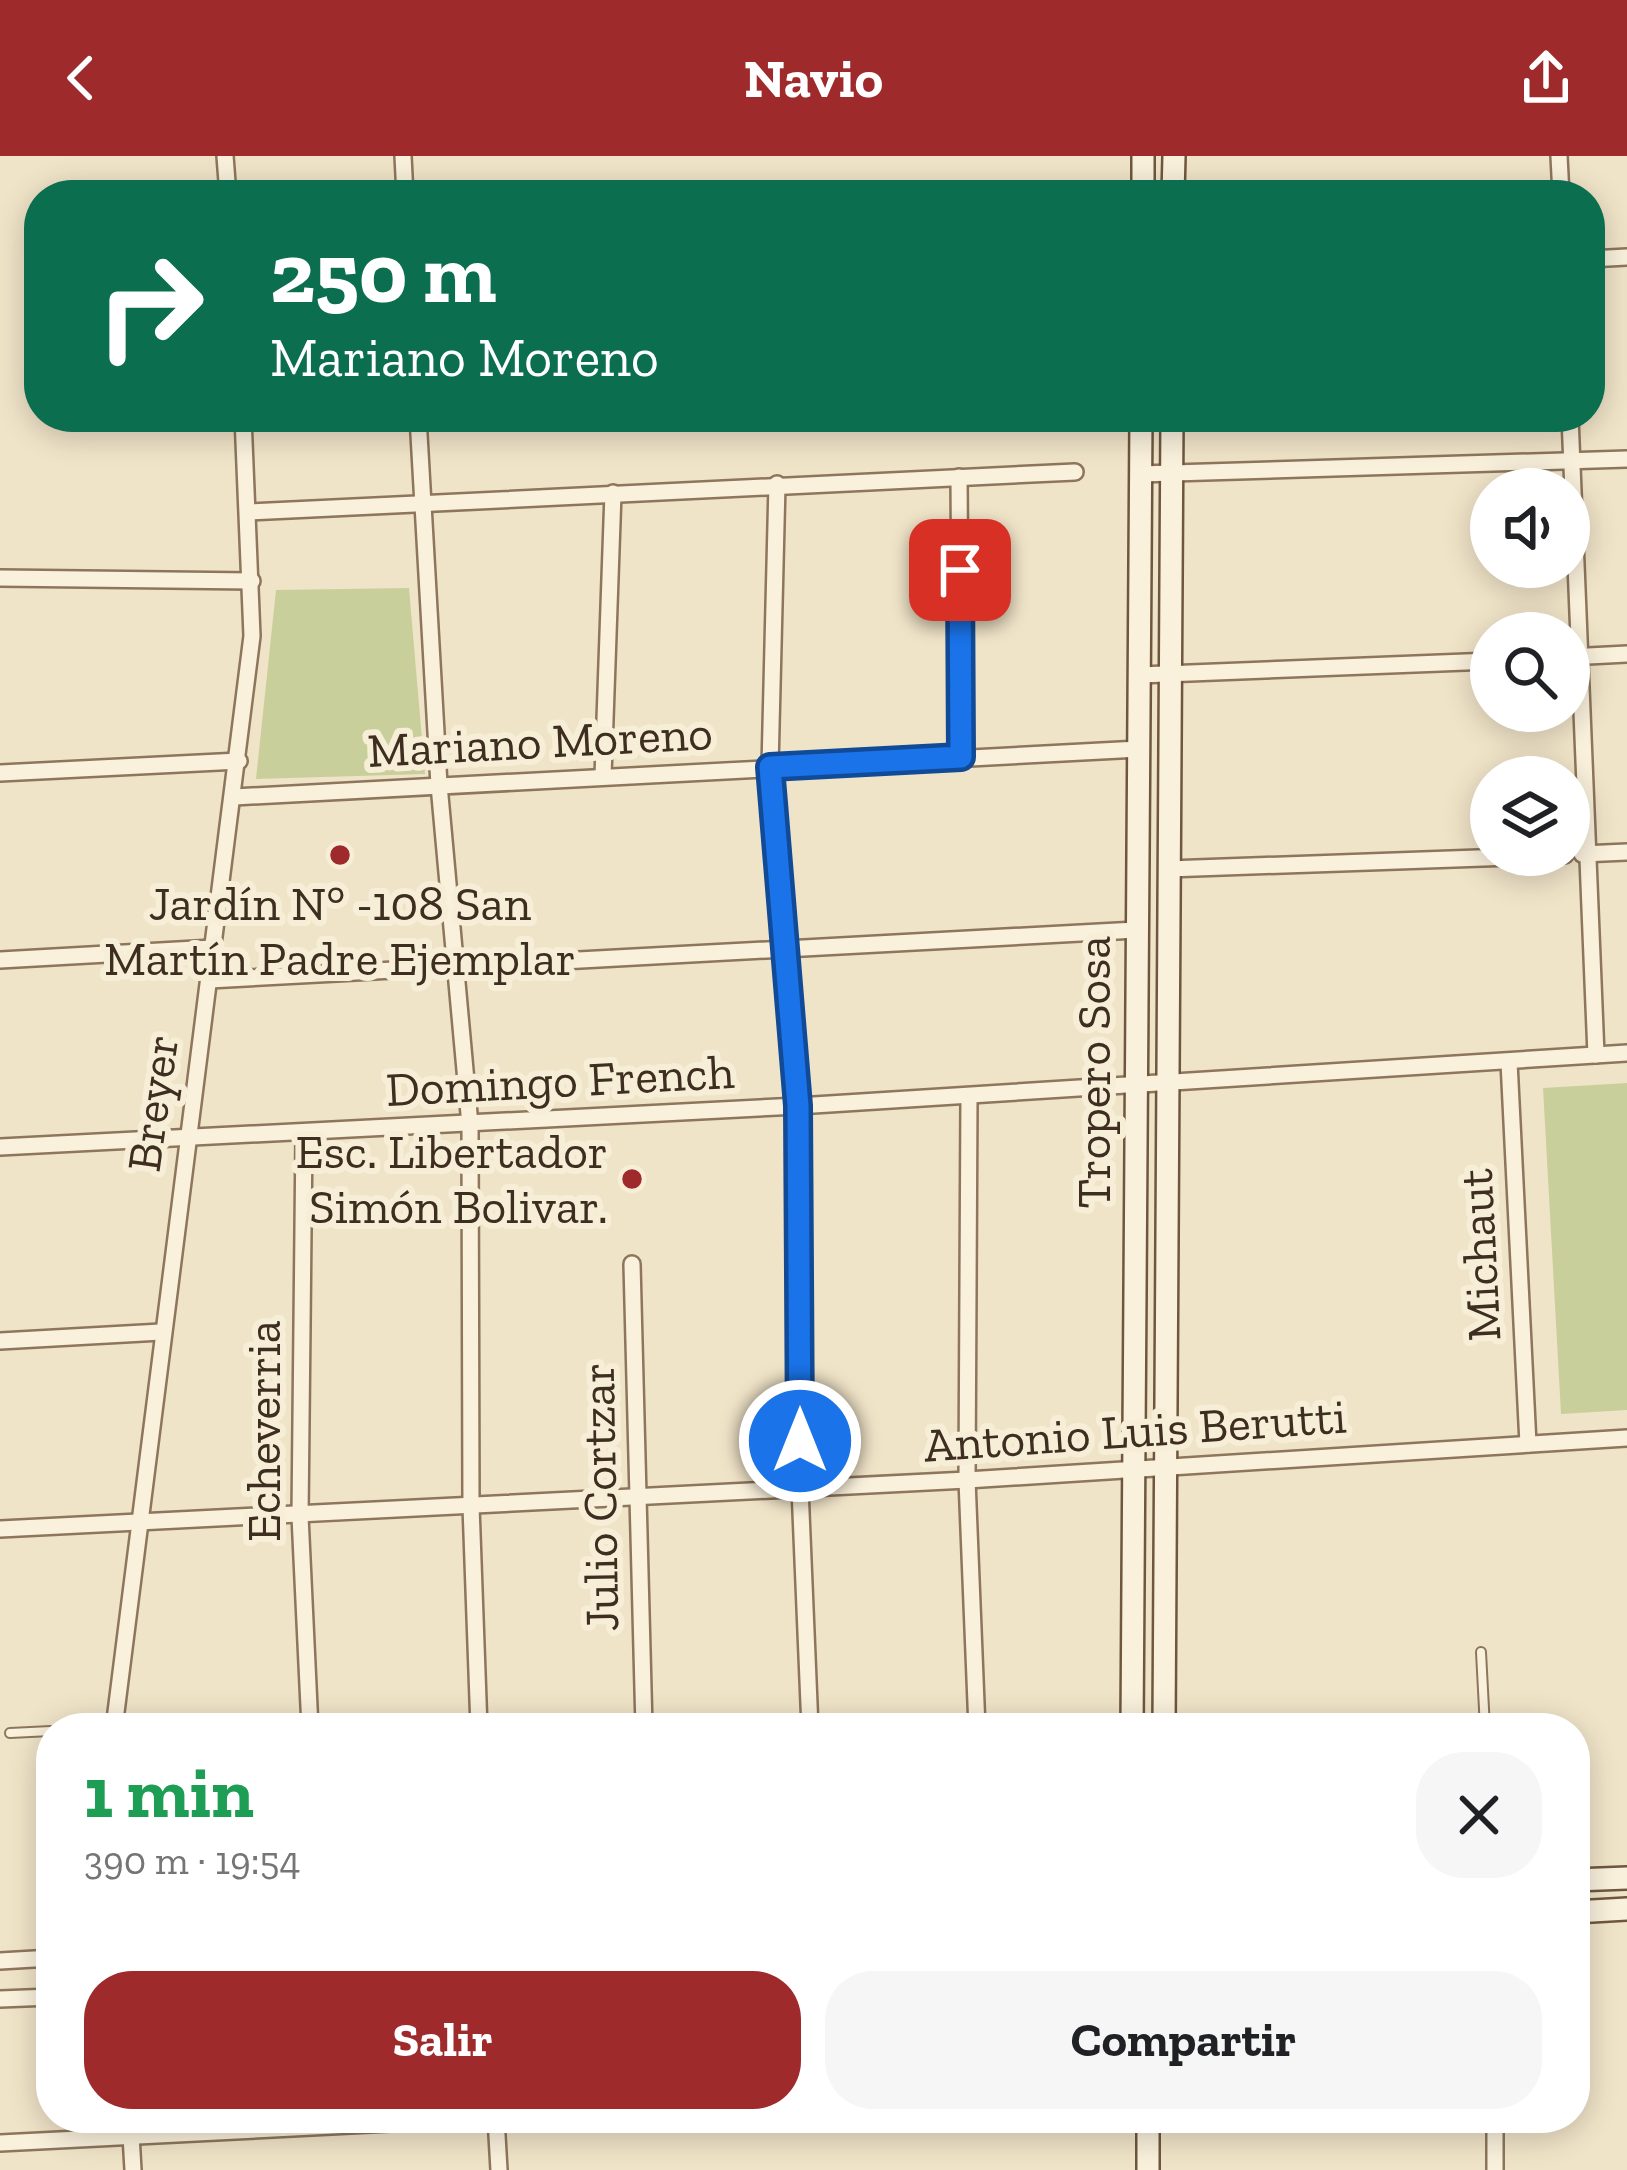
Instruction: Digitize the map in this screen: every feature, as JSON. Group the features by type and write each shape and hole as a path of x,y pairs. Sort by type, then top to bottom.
{"street":[{"name":"Breyer","path":"115,1713 184,1139 239,761 253,580 244,432"},
{"path":"419,432 439,785 470,1125 471,1506 478,1713"},
{"name":"Tropero Sosa","path":"1132,1713 1132,1085 1141,432"},
{"name":"Tropero Sosa","path":"1163,1713 1172,432"},
{"path":"1570,432 1574,612"},
{"path":"1141,474 1627,459"},
{"path":"250,512 1076,472"},
{"path":"959,477 961,757"},
{"path":"778,484 770,767 798,1106 800,1489 809,1713"},
{"path":"603,776 614,493"},
{"path":"0,578 253,580"},
{"path":"1590,656 1627,655"},
{"path":"1140,676 1470,662"},
{"name":"Mariano Moreno","path":"234,797 1139,749"},
{"path":"0,773 239,761"},
{"path":"1590,854 1627,852"},
{"path":"1168,869 1470,858"},
{"path":"1589,876 1595,1055"},
{"path":"209,980 1136,930"},
{"path":"0,960 213,948"},
{"name":"Domingo French","path":"0,1147 470,1125 1627,1053"},
{"name":"Michaut","path":"1509,1062 1528,1444"},
{"path":"969,1096 967,1480 976,1713"},
{"name":"Echeverria","path":"304,1134 300,1516 309,1713"},
{"name":"Julio Cortzar","path":"632,1264 643,1713"},
{"path":"0,1341 161,1332"},
{"name":"Antonio Luis Berutti","path":"0,1529 967,1480 1627,1438"},
{"path":"1590,1879 1627,1878"},
{"path":"1590,1911 1627,1909"},
{"path":"0,1960 36,1959"},
{"path":"0,1999 36,1997"},
{"path":"131,2133 133,2170"},
{"path":"0,2143 191,2133"},
{"path":"494,2133 499,2170"},
{"path":"1148,2133 1148,2170"},
{"path":"1495,2133 1496,2170"}],"lane":[{"path":"1480,1652 1483,1713"},
{"path":"10,1733 36,1732"}],"green space":[{"path":"409,588 425,774 256,779 276,590"},
{"path":"1627,1083 1627,1410 1561,1414 1543,1088"}],"place":[{"name":"Jardín N° -108 San Martín Padre Ejemplar","path":"340,855"},
{"name":"Esc. Libertador Simón Bolivar.","path":"632,1179"}],"route":[{"path":"800,1441 798,1106 770,767 961,757 960,570"}]}
